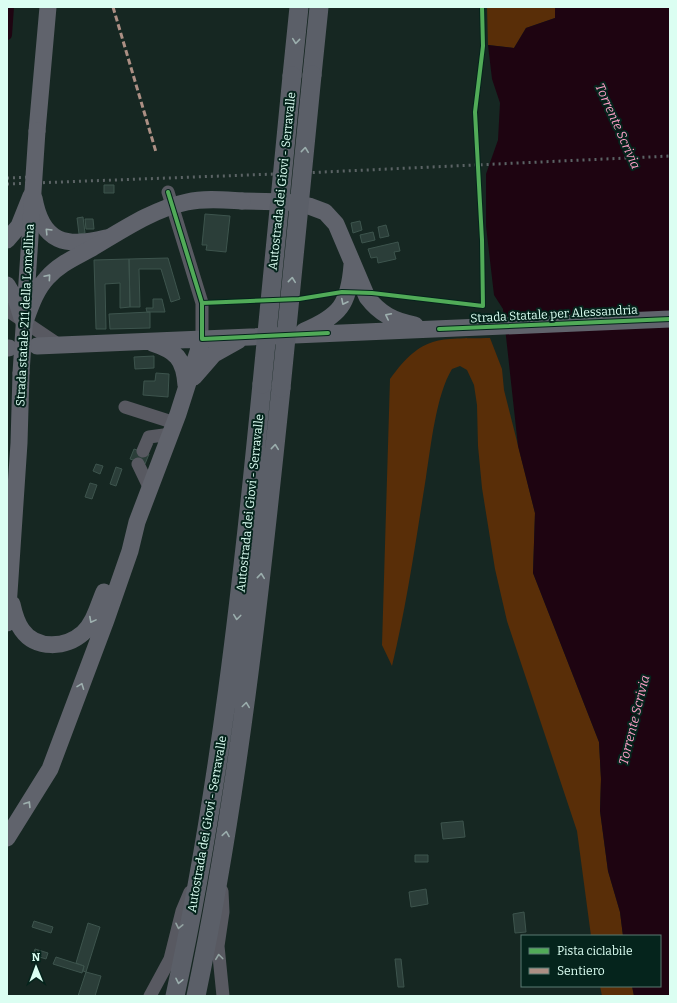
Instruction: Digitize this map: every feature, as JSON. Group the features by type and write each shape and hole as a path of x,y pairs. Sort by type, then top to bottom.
{"highway":[{"name":"Autostrada dei Giovi - Serravalle","path":"176,996 202,863 230,680 262,384 299,7"},
{"name":"Autostrada dei Giovi - Serravalle","path":"196,996 221,865 250,678 319,7"}],"main road":[{"name":"Strada statale 211 della Lomellina","path":"7,623 19,443 21,373 32,190 48,7"},
{"path":"32,190 40,222 55,238 73,243 86,243 111,237"},
{"path":"7,240 21,222 32,190"},
{"path":"24,324 32,301 47,278 57,268 72,258 152,215 188,202 208,200 242,200 286,202 309,206 325,212 336,224 344,240 352,264 367,297 374,308 383,314 404,323 439,330"},
{"path":"295,335 328,320 343,305 349,290 352,264"},
{"path":"7,286 17,302 24,324"},
{"name":"Strada Statale per Alessandria","path":"37,346 670,319"},
{"path":"186,389 200,369 214,354 245,337"},
{"path":"10,593 17,622 22,631 30,638 46,644 60,645 72,641 91,624 116,562 137,522 150,489 173,428 202,339"},
{"path":"145,341 170,350 176,355 184,366 186,389"},
{"path":"7,493 19,443"},
{"path":"7,838 50,769 106,620 130,551 137,522"}],"street":[{"path":"168,192 202,302 202,339"},
{"path":"7,310 59,345"},
{"path":"125,407 173,428"},
{"path":"143,451 149,437 173,428"},
{"path":"138,464 150,489"},
{"path":"150,996 170,959 182,911 202,863"},
{"path":"221,865 223,912 218,946 223,996"}],"shaded area":[{"path":"487,7 555,7 555,18 526,28 514,48 488,45"},
{"path":"457,338 490,338 502,369 504,390 535,513 533,573 599,742 601,779 600,811 608,871 620,912 623,935 591,935 577,831 507,621 495,569 482,488 478,446 477,405 474,385 467,370 460,366 452,369 446,380 438,406 407,595 392,666 382,645 390,379 412,354 422,347 433,342"},
{"path":"600,987 632,987 634,996 602,996"}],"water":[{"name":"Torrente Scrivia","path":"555,7 670,7 670,996 634,996 632,987 661,987 661,935 623,935 620,912 608,871 600,811 601,779 599,742 533,573 535,513 518,446 503,309 494,295 486,226 486,174 498,140 500,103 492,79 488,45 514,48 526,28 555,18"}],"building":[{"path":"104,185 114,185 114,193 104,193"},
{"path":"205,214 230,216 226,252 206,250 207,245 202,245"},
{"path":"83,217 85,233 79,234 77,218"},
{"path":"85,219 93,219 94,229 86,229"},
{"path":"360,221 362,230 353,233 351,223"},
{"path":"386,225 389,236 380,238 378,227"},
{"path":"373,232 375,240 362,243 360,235"},
{"path":"398,242 400,251 394,252 396,259 378,263 377,257 371,258 368,249"},
{"path":"168,258 180,299 171,302 161,269 139,269 140,307 130,307 129,259"},
{"path":"129,259 130,307 120,308 120,283 105,284 106,329 96,329 94,260"},
{"path":"153,299 162,299 165,312 147,312 146,308 153,308"},
{"path":"150,312 150,328 110,329 109,314"},
{"path":"154,356 154,368 135,369 134,357"},
{"path":"156,373 169,374 168,397 143,395 144,381 155,381"},
{"path":"134,449 149,454 145,464 130,459"},
{"path":"96,464 103,466 100,474 93,471"},
{"path":"116,467 122,469 116,486 110,484"},
{"path":"90,483 97,485 92,499 85,497"},
{"path":"463,821 465,837 443,839 441,823"},
{"path":"415,855 428,855 428,862 415,862"},
{"path":"426,889 428,904 411,907 409,892"},
{"path":"524,912 526,932 515,933 513,914"},
{"path":"34,921 53,927 51,933 32,927"},
{"path":"88,923 100,927 86,972 83,971 84,966 76,963"},
{"path":"35,949 48,953 46,959 33,955"},
{"path":"56,957 84,966 82,973 53,964"},
{"path":"395,959 401,959 404,987 398,987"},
{"path":"86,972 101,976 95,996 78,996"}],"waterway":[{"path":"7,35 9,7"}],"railway":[{"path":"7,184 302,173 670,156"},
{"path":"7,178 35,177"}],"marked path":[{"path":"113,7 156,152"}],"cycle path":[{"path":"202,303 299,299 342,292 372,293 483,306 482,240 475,112 483,46 482,7"},
{"path":"168,192 202,303 202,339 328,333"},
{"path":"439,329 670,319"}]}
